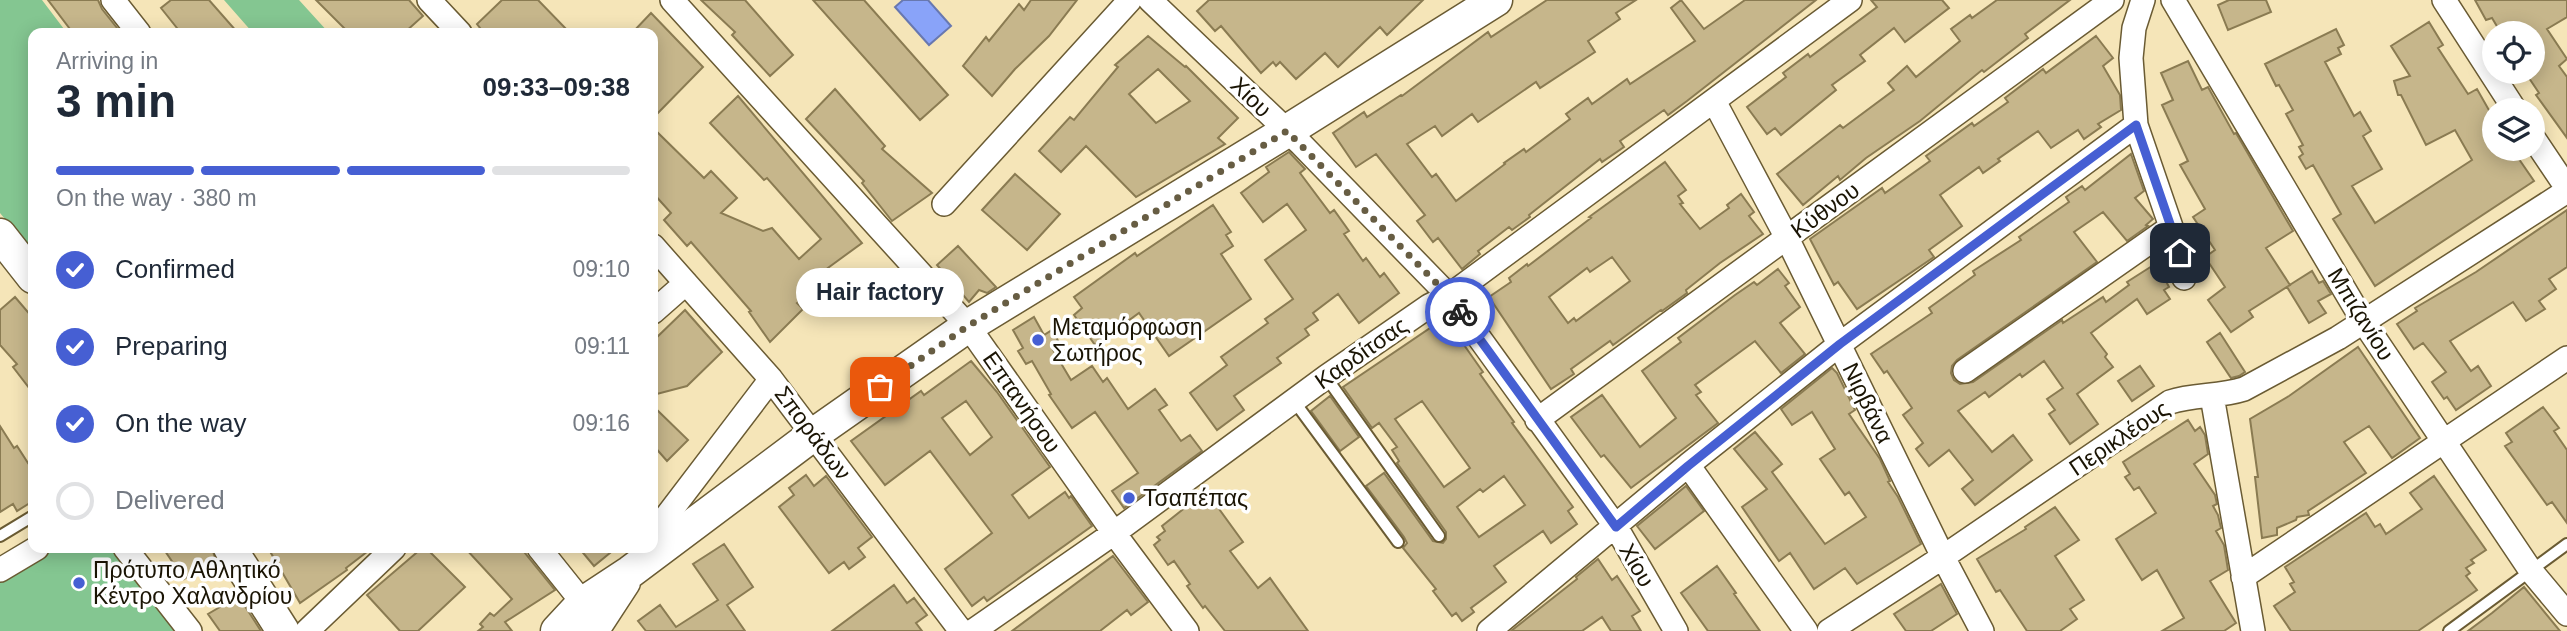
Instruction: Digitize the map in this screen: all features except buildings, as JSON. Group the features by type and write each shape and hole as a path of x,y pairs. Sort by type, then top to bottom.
{"street":[{"path":"113,0 135,28"},
{"path":"429,0 455,28"},
{"name":"Επτανήσου","path":"672,0 968,326 1114,533 1187,631"},
{"path":"944,204 1130,0"},
{"name":"Χίου","path":"1150,0 1287,131 1449,296 1616,527 1676,631"},
{"path":"658,545 968,326 1496,0"},
{"name":"Κύθνου","path":"1537,420 2112,0"},
{"path":"2143,0 2134,28 2131,58 2136,125 2180,253 2184,278"},
{"name":"Μπιζανίου","path":"2173,0 2363,321 2530,571 2567,614"},
{"path":"2444,0 2507,98"},
{"name":"Καρδίτσας","path":"973,631 1114,533 1326,377 1429,306 1449,296 1847,1"},
{"name":"Νιρβάνα","path":"1714,101 1787,239 1982,631"},
{"path":"1489,631 1840,344 2136,125"},
{"path":"2545,156 2567,190"},
{"name":"Περικλέους","path":"1829,631 1943,557 2169,402 2189,396 2212,396 2244,389 2338,338 2567,190"},
{"path":"1965,371 2171,227"},
{"path":"0,235 28,271"},
{"name":"Σποράδων","path":"658,252 771,379 961,631"},
{"path":"658,308 686,283"},
{"path":"2243,577 2567,358"},
{"path":"658,527 771,379"},
{"path":"2212,396 2253,631"},
{"path":"1688,466 1807,631"},
{"path":"0,570 29,553"},
{"path":"129,553 190,631"},
{"path":"233,553 283,631"},
{"path":"307,631 389,553"},
{"path":"543,553 587,617"},
{"path":"557,631 587,617 637,560"}],"lane":[{"path":"1326,377 1439,536"},
{"path":"1294,401 1398,542"},
{"path":"0,536 28,519"},
{"path":"2449,631 2567,544"}],"green space":[{"path":"0,0 42,0 63,28 28,28 28,247 0,213"},
{"path":"224,0 299,0 324,28 249,28"},
{"name":"Πρότυπο Αθλητικό Κέντρο Χαλανδρίου","path":"28,552 129,553 190,631 0,631 0,569"}],"water":[{"path":"903,0 928,0 951,26 929,45 895,7"}],"way so far":[{"path":"880,387 968,326 1287,131 1449,296 1460,312"}],"place":[{"name":"Μεταμόρφωση Σωτήρος","path":"1038,340"},
{"name":"Hair factory","path":"880,387"},
{"name":"Τσαπέπας","path":"1129,498"},
{"name":"Πρότυπο Αθλητικό Κέντρο Χαλανδρίου","path":"79,583"}],"route":[{"path":"1460,312 1616,527 1840,344 2136,125 2180,253"}]}
